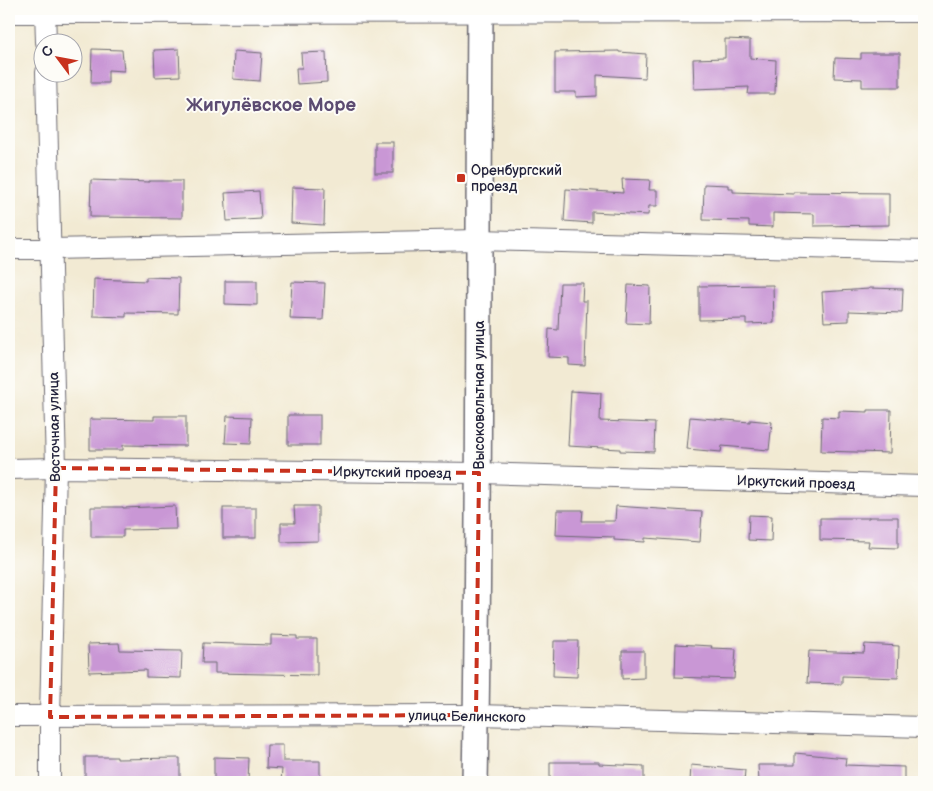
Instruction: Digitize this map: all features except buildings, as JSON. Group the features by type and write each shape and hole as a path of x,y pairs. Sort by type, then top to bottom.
{"street":[{"path":"45,11 46,32"},
{"path":"9,13 45,11 924,12"},
{"name":"Высоковольтная улица","path":"475,782 479,473 478,240 480,11"},
{"name":"Восточная улица","path":"46,82 56,468 50,782"},
{"path":"9,249 478,240 924,252"},
{"name":"Иркутский проезд","path":"9,469 479,473 924,486"},
{"name":"улица Белинского","path":"9,716 476,716 924,727"}],"highlighted area":[{"path":"56,468 479,473 476,715 50,717"}],"place":[{"name":"Оренбургский проезд","path":"461,178"}],"district":[{"name":"Жигулёвское Море","path":"271,104"}]}
